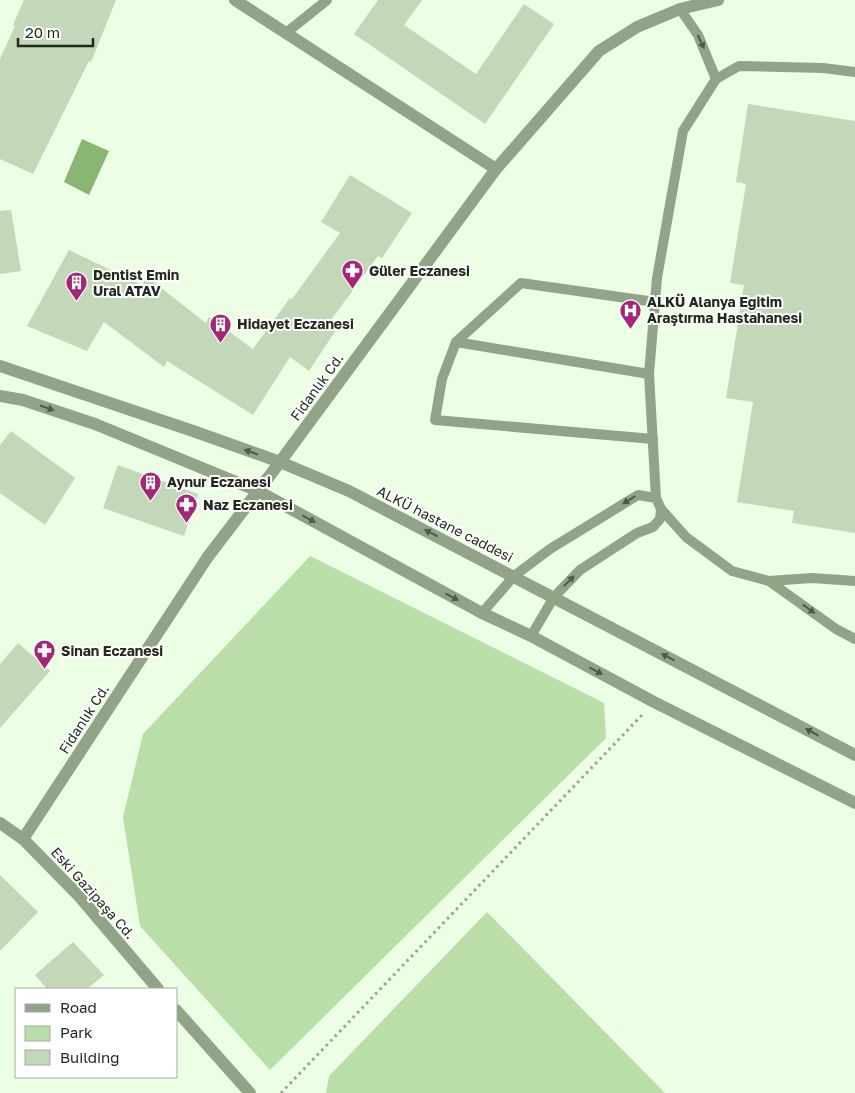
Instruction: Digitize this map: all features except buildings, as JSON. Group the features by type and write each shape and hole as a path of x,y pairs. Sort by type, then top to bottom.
{"street":[{"path":"235,0 496,169"},
{"name":"Fidanlık Cd.","path":"23,839 207,558 496,169 599,51 637,27 680,10 716,0"},
{"name":"ALKÜ hastane caddesi","path":"0,366 280,462 349,491 855,755"},
{"path":"0,396 23,400 95,424 258,491 482,613 531,636 654,702 855,804"},
{"name":"Eski Gazipaşa Cd.","path":"0,823 23,839 79,896 157,988"},
{"path":"178,1012 250,1093"}],"lane":[{"path":"286,33 327,0"},
{"path":"680,10 698,35 716,78"},
{"path":"855,72 823,68 739,66 716,78 683,131 657,278 649,374 656,498 661,509 686,537 732,571 769,581 812,578 855,581"},
{"path":"653,439 435,420 442,379 456,342 521,283 655,302"},
{"path":"456,342 649,374"},
{"path":"482,613 514,576 550,548 638,495 656,498"},
{"path":"531,636 554,597 580,570 637,533 653,527 660,518 661,509"},
{"path":"769,581 836,629 855,639"},
{"path":"836,629 855,630"}],"path":[{"path":"281,1093 654,702"}],"green space":[{"path":"310,556 604,703 606,738 270,1070 140,926 123,817 143,734"},
{"path":"487,912 665,1093 326,1093 329,1076"}],"shaded area":[{"path":"82,139 109,151 89,195 64,182"}],"place":[{"name":"Güler Eczanesi","path":"353,290"},
{"name":"Dentist Emin Ural ATAV","path":"77,302"},
{"name":"ALKÜ Alanya Eğitim Araştırma Hastahanesi","path":"631,329"},
{"name":"Hidayet Eczanesi","path":"221,343"},
{"name":"Aynur Eczanesi","path":"151,501"},
{"name":"Naz Eczanesi","path":"187,524"},
{"name":"Sinan Eczanesi","path":"45,670"}]}
